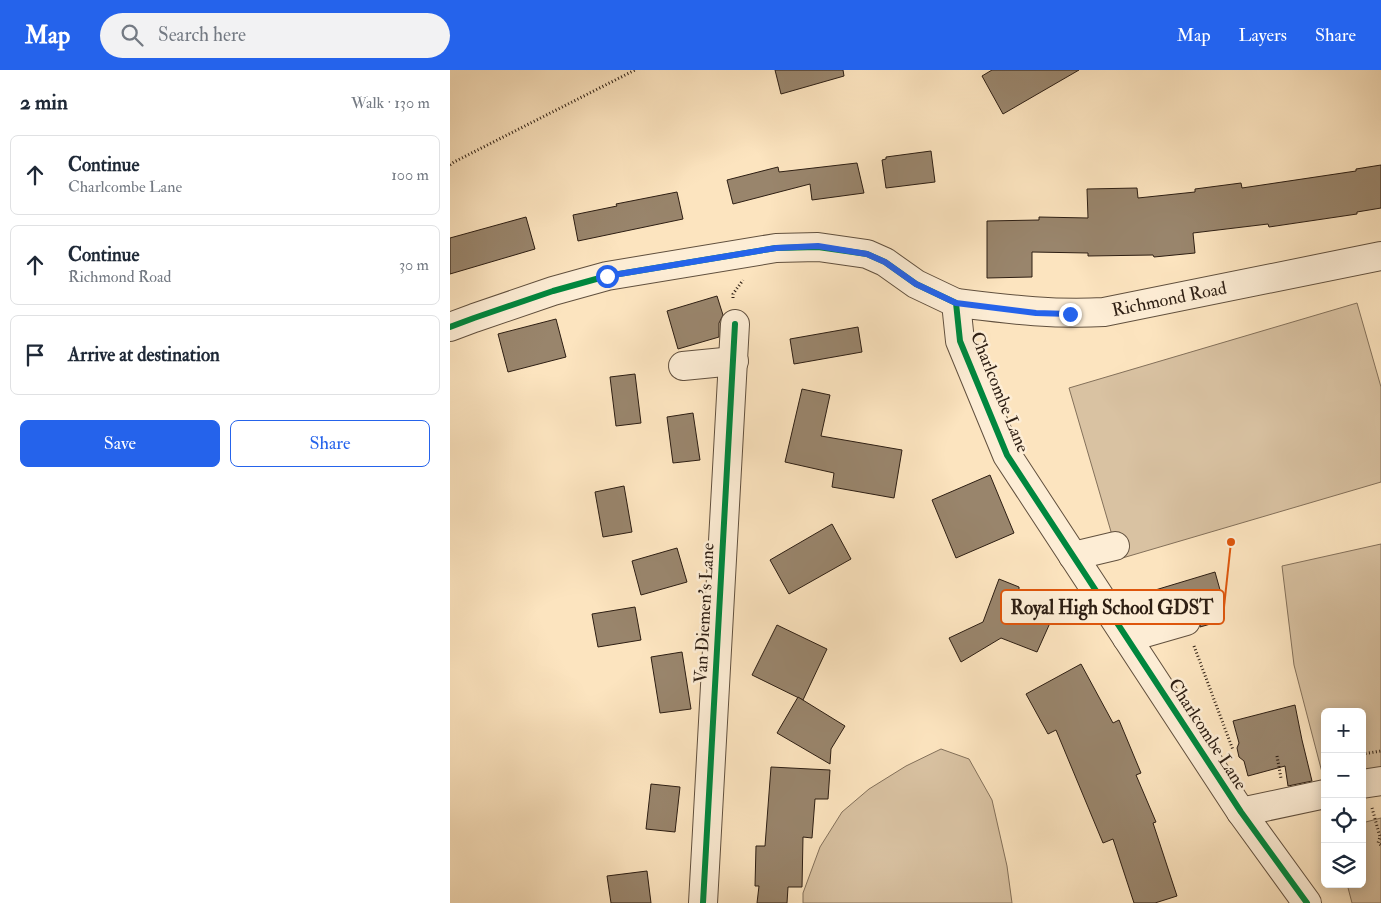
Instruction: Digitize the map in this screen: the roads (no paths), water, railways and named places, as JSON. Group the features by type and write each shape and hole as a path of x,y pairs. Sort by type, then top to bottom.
{"street":[{"path":"450,328 544,294 607,276 776,248 818,246 867,254 885,262 916,284 956,303"},
{"name":"Richmond Road","path":"956,303 1036,313 1104,312 1381,256"},
{"name":"Charlcombe Lane","path":"956,303 960,341 1007,456 1241,812 1307,903"},
{"name":"Van Diemen's Lane","path":"702,903 735,324"},
{"path":"683,366 734,361"},
{"path":"1074,556 1115,546"},
{"path":"1127,638 1186,621"},
{"path":"1366,783 1381,781"},
{"path":"1241,812 1321,795"}],"place":[{"name":"Royal High School GDST","path":"1231,542"}]}
